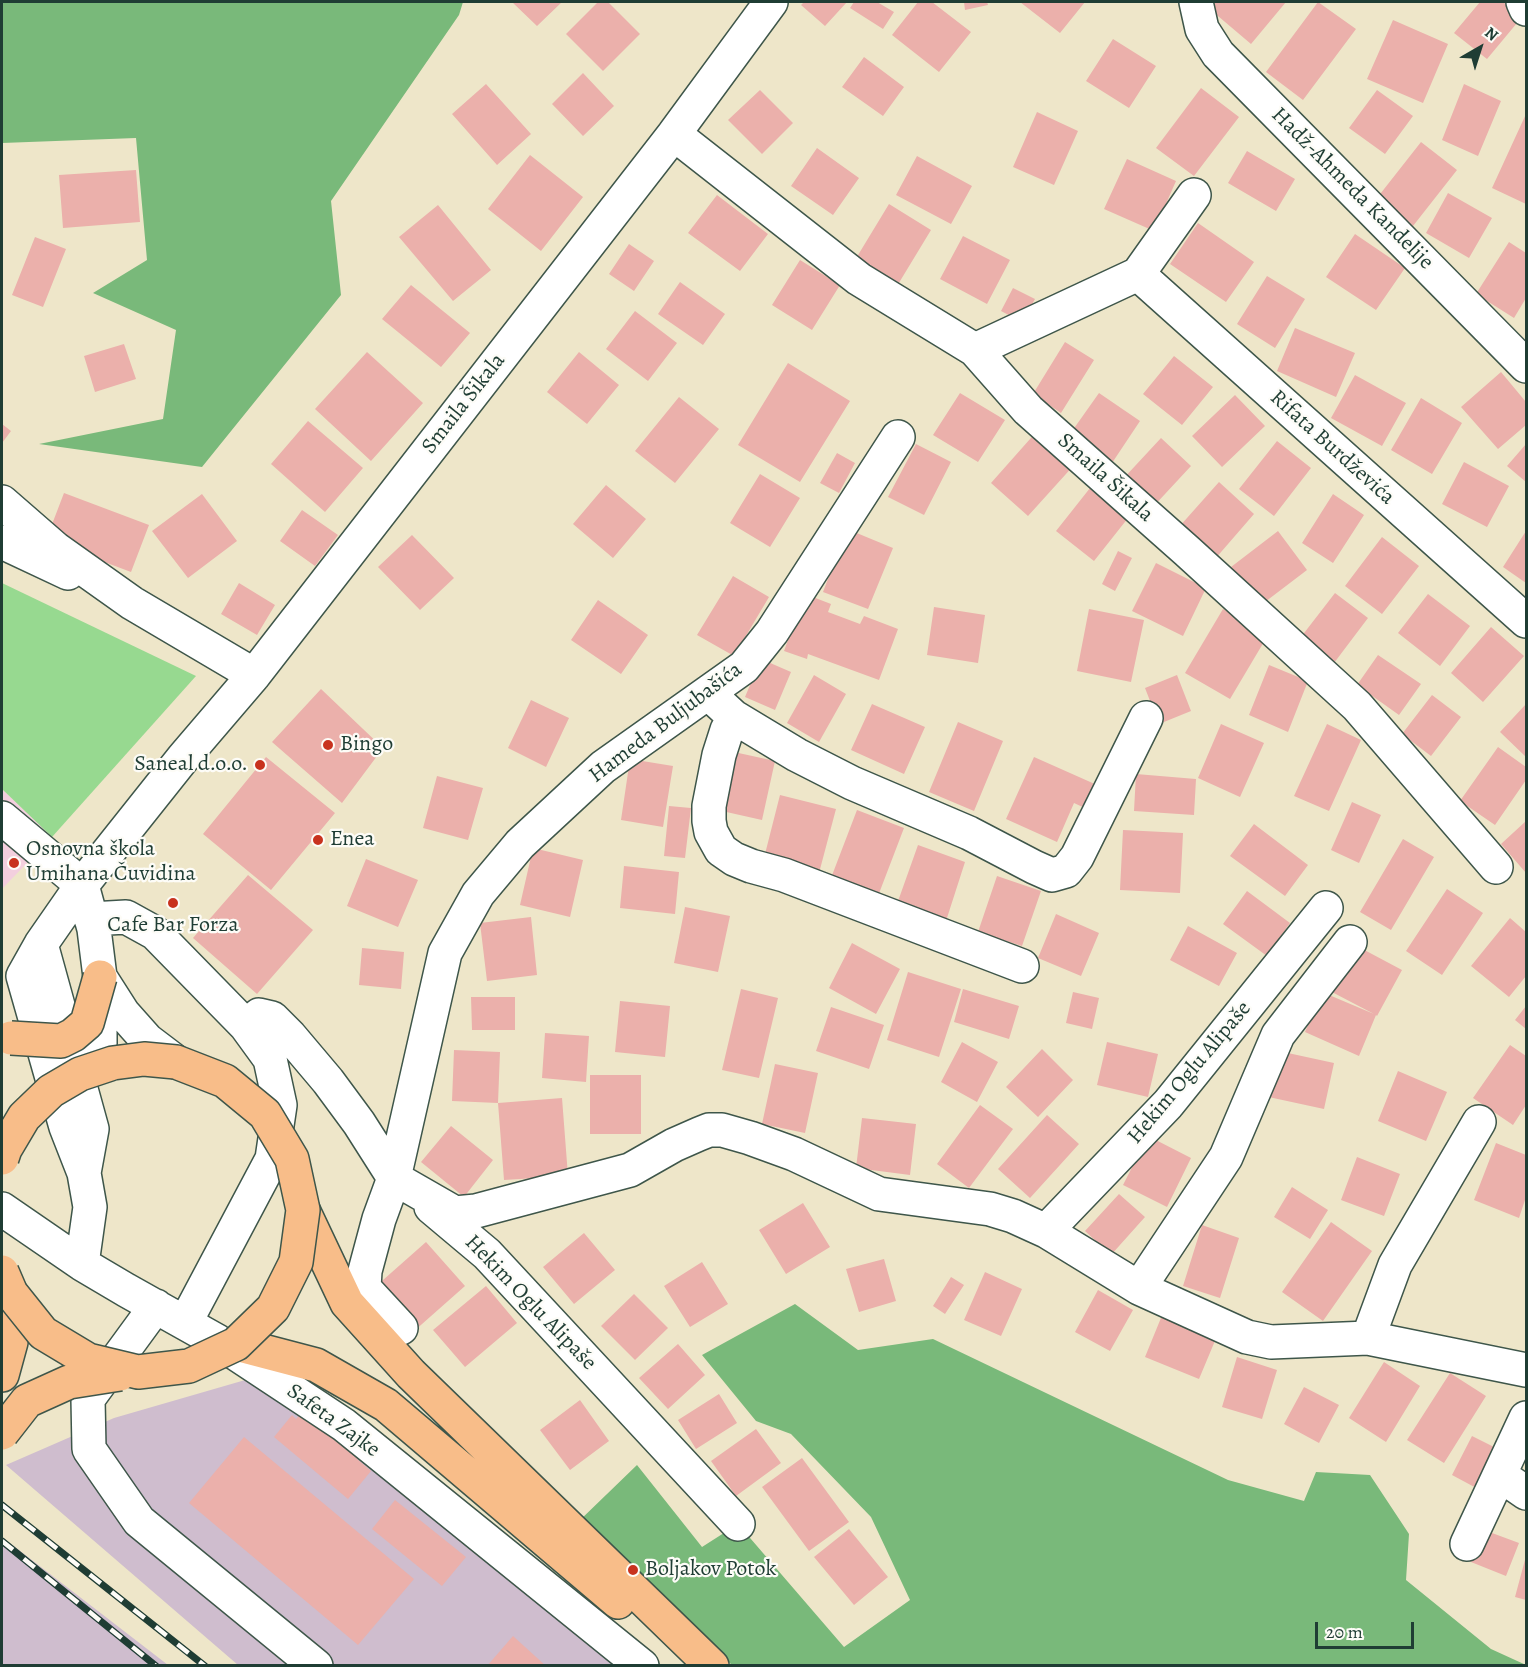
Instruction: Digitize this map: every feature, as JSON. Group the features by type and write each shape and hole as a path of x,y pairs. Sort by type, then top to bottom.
{"main road":[{"path":"7,1036 61,1041 73,1035 87,1023 100,977"},
{"path":"7,1036 82,1073"},
{"path":"2,1150 24,1117 51,1091 82,1073 113,1063 144,1059 176,1062 225,1081 265,1114 292,1159 303,1210 347,1303 411,1374 712,1665"},
{"path":"2,1433 27,1401 69,1382 189,1366 236,1344 273,1308 296,1262 303,1210"},
{"path":"6,1282 44,1333 88,1360 138,1372"},
{"path":"2,1375 11,1342 6,1282"},
{"path":"236,1344 316,1365 386,1405 692,1665"}],"street":[{"name":"Smaila Šikala","path":"82,1264 90,1207 84,1173 66,1127 23,976 41,944 82,885 183,758 254,675 674,134 771,2"},
{"name":"Hadž-Ahmeda Kandelije","path":"1196,2 1202,29 1218,54 1527,366"},
{"path":"1523,2 1527,9"},
{"name":"Smaila Šikala","path":"674,134 859,279 975,350 1028,410 1357,706 1496,867"},
{"path":"975,350 1138,274 1194,195"},
{"name":"Rifata Burdževića","path":"1138,274 1527,621"},
{"name":"Hameda Buljubašića","path":"401,1328 364,1288 379,1219 394,1178 445,953 478,894 520,844 603,766 744,667 772,632 898,437"},
{"path":"2,502 56,549 132,603 254,675"},
{"path":"2,542 132,603"},
{"path":"708,693 734,717 797,755 852,783 969,833 1052,874 1066,871 1077,857 1146,718"},
{"path":"734,717 719,755 709,806 711,832 721,849 734,859 751,866 784,875 1022,966"},
{"path":"2,818 82,885 92,924 100,977 100,1044 82,1073"},
{"name":"Hekim Oglu Alipaše","path":"1046,1232 1168,1104 1326,908"},
{"path":"92,924 126,917 155,933 246,1026 270,1059 280,1105 272,1159 185,1323"},
{"name":"Hekim Oglu Alipaše","path":"1139,1288 1226,1157 1278,1035 1350,942"},
{"path":"100,977 123,1013 147,1040 176,1062"},
{"path":"246,1026 259,1015 272,1018 284,1030 328,1081 359,1123 394,1178"},
{"path":"1368,1338 1395,1265 1479,1122"},
{"name":"Hekim Oglu Alipaše","path":"394,1178 455,1213 476,1211 630,1170 674,1145 699,1134 710,1130 722,1130 794,1154 879,1194 990,1209 1013,1216 1046,1232 1139,1288 1260,1341 1368,1338 1527,1370"},
{"name":"Hekim Oglu Alipaše","path":"394,1178 487,1254 738,1524"},
{"name":"Safeta Zajke","path":"2,1209 82,1264 218,1341 344,1425 642,1665"},
{"path":"156,1306 87,1399 89,1449 139,1521 316,1665"},
{"path":"1467,1544 1527,1418"},
{"path":"1500,1474 1527,1493"}],"shaded area":[{"name":"Osnovna škola Umihana Čuvidina","path":"2,789 52,837 2,889"},
{"path":"259,1376 646,1665 238,1665 6,1465 114,1418"},
{"path":"2,1537 168,1665 2,1665"}],"green space":[{"path":"2,2 463,2 459,15 331,201 341,295 202,467 39,444 163,419 176,330 93,293 147,260 136,138 2,143"},
{"path":"2,583 196,676 52,837 2,789"},
{"path":"795,1304 858,1350 933,1339 1228,1480 1304,1501 1316,1472 1370,1475 1409,1534 1406,1580 1491,1649 1526,1665 732,1665 577,1523 637,1465 702,1547 738,1524 844,1647 910,1600 871,1517 791,1434 756,1421 702,1355"}],"building":[{"path":"512,2 562,2 537,26"},
{"path":"598,2 608,2 640,34 603,71 566,34"},
{"path":"804,2 847,2 825,26 801,5"},
{"path":"854,2 877,2 894,12 883,29 850,8"},
{"path":"918,2 932,2 971,32 939,72 892,35"},
{"path":"964,2 987,2 988,5 965,10"},
{"path":"1020,2 1085,2 1060,33"},
{"path":"1209,2 1286,2 1251,44 1205,5"},
{"path":"1318,2 1356,29 1303,100 1266,72"},
{"path":"1480,2 1503,2 1522,17 1487,59 1454,33"},
{"path":"1393,20 1448,44 1423,103 1367,79"},
{"path":"1113,39 1156,66 1129,108 1086,81"},
{"path":"864,57 904,87 883,116 842,87"},
{"path":"583,73 614,106 583,136 552,104"},
{"path":"486,84 531,134 497,165 452,114"},
{"path":"1464,84 1501,101 1478,156 1442,140"},
{"path":"1201,88 1239,117 1194,176 1156,148"},
{"path":"760,90 793,123 762,154 728,120"},
{"path":"1377,90 1413,116 1385,154 1349,128"},
{"path":"1037,112 1078,131 1054,185 1013,167"},
{"path":"1526,114 1526,204 1492,188"},
{"path":"1421,142 1457,170 1413,226 1377,198"},
{"path":"817,148 859,178 833,215 791,186"},
{"path":"1247,151 1295,179 1276,211 1228,183"},
{"path":"530,155 583,197 541,251 488,209"},
{"path":"917,156 972,186 951,224 896,195"},
{"path":"1127,159 1176,181 1154,231 1104,209"},
{"path":"136,170 140,222 63,228 59,175"},
{"path":"1448,193 1492,218 1469,258 1426,233"},
{"path":"717,195 768,234 740,271 688,233"},
{"path":"889,204 931,230 894,291 852,265"},
{"path":"438,205 491,270 453,301 399,237"},
{"path":"1198,223 1254,262 1226,302 1170,264"},
{"path":"1355,234 1405,268 1376,310 1326,277"},
{"path":"963,236 1010,260 987,304 940,279"},
{"path":"35,237 66,249 43,307 12,295"},
{"path":"1509,242 1526,253 1526,298 1514,318 1476,294"},
{"path":"629,244 654,261 634,291 609,274"},
{"path":"800,260 840,285 812,330 772,305"},
{"path":"1267,276 1305,299 1275,348 1237,324"},
{"path":"680,282 725,314 703,345 658,314"},
{"path":"411,285 470,333 441,367 382,319"},
{"path":"1013,288 1035,299 1022,322 1001,311"},
{"path":"635,311 677,343 648,381 606,349"},
{"path":"1295,328 1355,353 1336,397 1277,371"},
{"path":"1065,342 1094,360 1061,413 1033,394"},
{"path":"124,344 136,379 95,392 84,356"},
{"path":"367,352 423,403 371,461 315,409"},
{"path":"579,352 619,385 587,424 547,392"},
{"path":"1174,356 1213,387 1182,425 1143,394"},
{"path":"788,363 850,401 800,482 738,445"},
{"path":"1501,372 1526,402 1526,425 1498,449 1461,407"},
{"path":"1355,375 1406,403 1382,446 1331,418"},
{"path":"960,393 1005,420 978,462 933,435"},
{"path":"1099,393 1140,421 1112,463 1070,434"},
{"path":"1235,395 1265,426 1222,467 1192,436"},
{"path":"679,397 719,429 675,483 635,451"},
{"path":"1421,398 1462,423 1432,474 1391,450"},
{"path":"308,421 363,468 325,512 271,464"},
{"path":"2,424 11,431 2,443"},
{"path":"1038,430 1075,464 1028,516 991,483"},
{"path":"1161,438 1191,466 1152,508 1122,480"},
{"path":"1277,441 1311,468 1274,516 1239,489"},
{"path":"916,444 951,462 924,515 888,497"},
{"path":"1526,444 1526,482 1507,466"},
{"path":"837,453 855,463 839,493 820,483"},
{"path":"1464,462 1509,486 1487,527 1442,504"},
{"path":"760,474 800,498 770,547 730,523"},
{"path":"1219,482 1254,514 1215,559 1179,527"},
{"path":"1094,483 1132,513 1094,561 1056,531"},
{"path":"606,485 646,519 613,558 573,524"},
{"path":"64,493 149,525 131,572 46,540"},
{"path":"202,494 237,541 188,578 152,531"},
{"path":"1333,494 1364,515 1333,563 1302,543"},
{"path":"302,510 338,535 315,566 280,541"},
{"path":"847,529 893,548 868,609 823,592"},
{"path":"1278,531 1307,570 1261,605 1231,567"},
{"path":"1526,531 1526,583 1503,567"},
{"path":"412,535 454,578 420,610 378,567"},
{"path":"1382,537 1419,566 1382,614 1345,586"},
{"path":"1118,551 1132,558 1115,591 1102,584"},
{"path":"1156,563 1206,588 1183,636 1132,611"},
{"path":"733,576 769,597 734,656 697,635"},
{"path":"239,583 275,605 257,635 221,614"},
{"path":"1335,593 1368,618 1334,663 1301,637"},
{"path":"805,594 831,604 828,612 860,624 864,616 898,629 879,680 808,654 807,659 784,651"},
{"path":"1428,594 1470,626 1440,666 1398,633"},
{"path":"598,600 648,635 621,674 571,640"},
{"path":"934,607 985,615 978,663 927,655"},
{"path":"1089,609 1144,620 1131,682 1077,671"},
{"path":"1223,609 1268,635 1230,699 1185,673"},
{"path":"1491,627 1524,656 1483,702 1451,673"},
{"path":"1378,655 1421,684 1399,715 1357,685"},
{"path":"761,659 791,672 775,710 745,697"},
{"path":"1269,665 1308,681 1288,732 1249,715"},
{"path":"814,675 846,694 819,742 787,723"},
{"path":"1177,675 1191,711 1159,724 1145,688"},
{"name":"Bingo","path":"321,689 383,748 342,803 272,742"},
{"path":"1432,695 1461,717 1431,756 1402,734"},
{"path":"531,700 569,718 546,767 508,748"},
{"path":"872,704 925,727 904,774 851,750"},
{"path":"1526,704 1526,757 1500,732"},
{"path":"958,722 1003,741 974,811 929,792"},
{"path":"1221,724 1264,743 1240,797 1198,778"},
{"path":"1327,724 1361,740 1329,811 1294,796"},
{"path":"1498,747 1526,767 1526,780 1495,825 1460,801"},
{"path":"734,752 775,761 762,820 722,811"},
{"path":"266,757 335,813 271,890 203,834"},
{"path":"1034,757 1097,785 1087,809 1074,803 1057,842 1006,819"},
{"path":"630,759 673,766 663,827 621,820"},
{"path":"1136,774 1196,779 1194,815 1134,811"},
{"path":"437,776 483,788 468,840 423,828"},
{"path":"780,795 836,809 819,873 764,858"},
{"path":"1352,802 1381,815 1359,863 1331,850"},
{"path":"669,806 691,808 685,858 664,856"},
{"path":"857,810 904,828 878,896 831,878"},
{"path":"1526,821 1526,873 1501,844"},
{"path":"1254,824 1308,865 1285,896 1230,856"},
{"path":"1123,830 1183,833 1180,893 1120,890"},
{"path":"1403,839 1434,857 1391,930 1360,912"},
{"path":"918,845 965,862 946,921 897,904"},
{"path":"533,848 583,860 570,917 520,905"},
{"path":"366,859 418,880 398,927 347,906"},
{"path":"624,866 679,872 675,914 620,908"},
{"path":"248,875 313,930 257,994 193,938"},
{"path":"997,876 1041,891 1022,946 978,932"},
{"path":"1447,889 1483,913 1442,975 1406,951"},
{"path":"1247,891 1290,923 1267,956 1223,924"},
{"path":"685,907 730,916 718,972 674,963"},
{"path":"1056,914 1099,933 1081,976 1038,958"},
{"path":"531,917 537,975 487,981 480,923"},
{"path":"1510,918 1526,932 1526,976 1509,997 1471,966"},
{"path":"1188,926 1237,953 1219,986 1170,960"},
{"path":"852,943 900,969 876,1014 829,988"},
{"path":"1355,945 1402,970 1376,1015 1359,1056 1305,1032 1322,992 1374,1014 1330,991"},
{"path":"362,948 404,952 401,989 359,985"},
{"path":"908,972 961,989 939,1057 887,1040"},
{"path":"741,989 778,998 759,1078 722,1070"},
{"path":"963,989 1019,1006 1009,1039 954,1022"},
{"path":"1073,992 1099,998 1092,1029 1066,1023"},
{"path":"471,997 515,997 515,1030 472,1030"},
{"path":"620,1001 670,1006 665,1057 615,1052"},
{"path":"1526,1006 1526,1029 1515,1020"},
{"path":"831,1007 884,1025 869,1069 816,1051"},
{"path":"545,1033 589,1036 586,1082 542,1078"},
{"path":"962,1042 998,1062 977,1102 941,1082"},
{"path":"1107,1042 1158,1054 1148,1097 1097,1085"},
{"path":"1510,1045 1526,1056 1526,1105 1513,1125 1473,1098"},
{"path":"1042,1049 1073,1080 1038,1117 1006,1087"},
{"path":"454,1050 500,1052 498,1103 452,1101"},
{"path":"1274,1050 1334,1063 1324,1109 1264,1096"},
{"path":"775,1064 818,1073 805,1133 762,1124"},
{"path":"1398,1071 1447,1092 1426,1141 1378,1121"},
{"path":"590,1075 641,1075 641,1134 590,1134"},
{"path":"562,1098 568,1176 504,1180 498,1103"},
{"path":"980,1105 1013,1129 969,1188 937,1164"},
{"path":"1047,1115 1079,1144 1030,1198 998,1169"},
{"path":"862,1118 916,1124 910,1175 856,1168"},
{"path":"451,1126 493,1160 464,1197 421,1162"},
{"path":"1148,1136 1191,1158 1167,1207 1123,1185"},
{"path":"1496,1143 1526,1155 1526,1197 1519,1218 1474,1200"},
{"path":"1357,1157 1400,1174 1384,1216 1341,1200"},
{"path":"1292,1187 1328,1210 1310,1239 1274,1217"},
{"path":"1119,1194 1145,1217 1111,1255 1085,1231"},
{"path":"803,1203 830,1247 786,1274 759,1230"},
{"path":"1331,1222 1372,1251 1323,1321 1282,1292"},
{"path":"1202,1225 1239,1238 1220,1298 1183,1286"},
{"path":"584,1233 615,1270 574,1304 543,1267"},
{"path":"426,1242 465,1286 413,1332 374,1288"},
{"path":"884,1259 896,1301 859,1312 846,1269"},
{"path":"702,1262 728,1304 690,1327 664,1286"},
{"path":"985,1272 1022,1289 1001,1336 964,1320"},
{"path":"951,1277 964,1285 945,1314 933,1306"},
{"path":"486,1286 517,1323 465,1367 433,1330"},
{"path":"1098,1290 1133,1310 1110,1351 1075,1332"},
{"path":"634,1294 668,1328 635,1360 601,1326"},
{"path":"1163,1313 1217,1336 1199,1379 1145,1357"},
{"path":"678,1344 705,1375 668,1409 639,1378"},
{"path":"1237,1357 1277,1370 1262,1419 1222,1407"},
{"path":"1384,1362 1420,1386 1386,1442 1349,1418"},
{"path":"1450,1373 1486,1396 1444,1463 1407,1440"},
{"path":"1304,1387 1339,1405 1319,1443 1284,1424"},
{"path":"719,1394 737,1423 696,1449 678,1420"},
{"path":"580,1400 609,1441 570,1470 540,1430"},
{"path":"307,1407 362,1453 357,1459 371,1471 348,1499 274,1437 292,1415 296,1419"},
{"path":"756,1429 781,1463 736,1496 711,1461"},
{"path":"1472,1436 1500,1450 1480,1490 1452,1475"},
{"path":"244,1437 414,1579 358,1645 189,1503"},
{"path":"802,1458 849,1522 809,1551 762,1487"},
{"path":"395,1500 466,1557 442,1586 372,1529"},
{"path":"849,1529 888,1577 854,1605 814,1557"},
{"path":"1484,1530 1519,1543 1506,1576 1471,1562"},
{"path":"1526,1556 1526,1600 1515,1597"},
{"path":"513,1636 546,1666 487,1666"}],"railway":[{"path":"2,1505 205,1666"},
{"path":"2,1541 156,1666"}],"place":[{"name":"Bingo","path":"328,745"},
{"name":"Saneal d.o.o.","path":"260,765"},
{"name":"Enea","path":"318,840"},
{"name":"Osnovna škola Umihana Čuvidina","path":"14,863"},
{"name":"Cafe Bar Forza","path":"173,903"},
{"name":"Boljakov Potok","path":"633,1570"}]}
